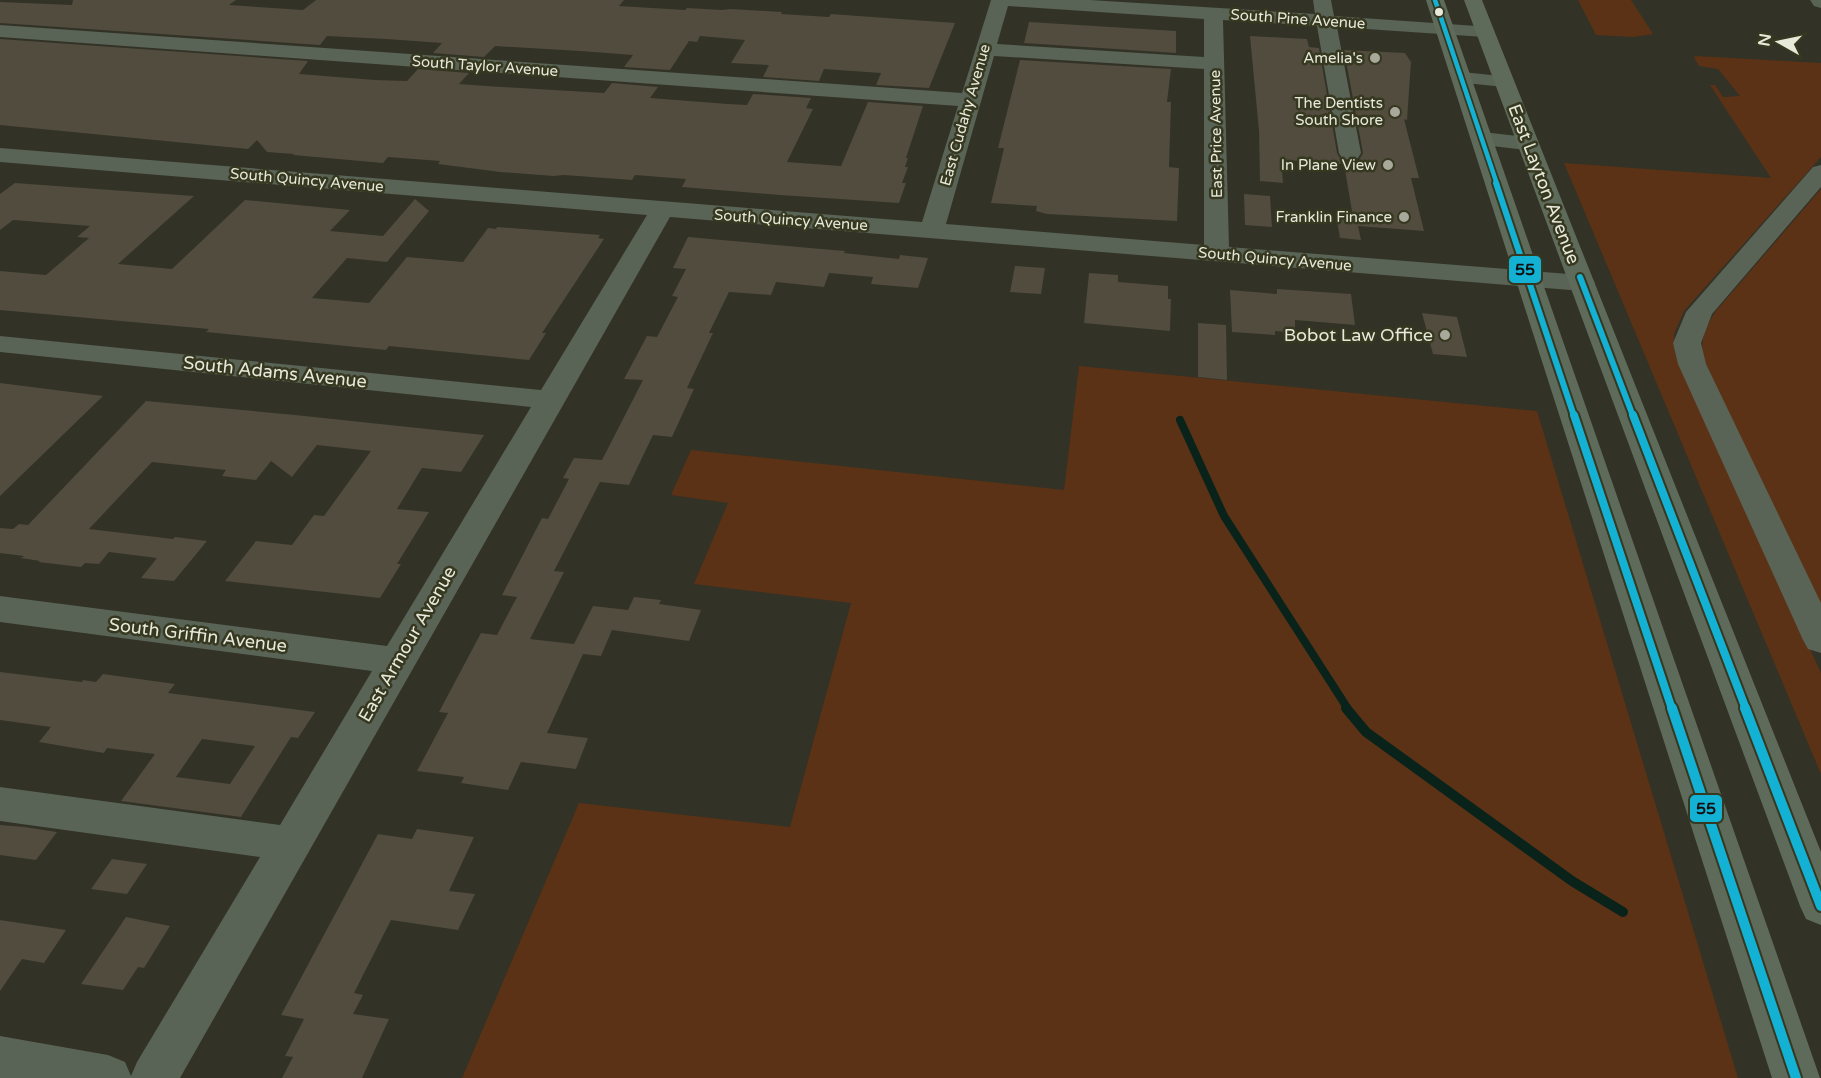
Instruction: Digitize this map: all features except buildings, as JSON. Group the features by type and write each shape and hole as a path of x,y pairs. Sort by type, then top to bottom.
{"main road":[{"name":"East Layton Avenue","path":"1473,0 1821,906"},
{"path":"1440,14 1796,1078"}],"street":[{"name":"South Pine Avenue","path":"1001,0 1326,21 1440,14 1484,31"},
{"name":"East Cudahy Avenue","path":"932,230 984,49 1001,0"},
{"path":"1322,0 1350,153"},
{"name":"East Price Avenue","path":"1213,14 1217,255"},
{"name":"South Taylor Avenue","path":"0,31 969,100"},
{"path":"984,49 1215,64"},
{"path":"1462,78 1504,81"},
{"path":"1483,139 1527,143"},
{"name":"South Quincy Avenue","path":"0,155 1582,283"},
{"path":"1821,172 1699,312 1687,342 1692,364 1821,640"},
{"name":"East Armour Avenue","path":"154,1078 662,210"},
{"name":"South Adams Avenue","path":"0,344 550,400"},
{"name":"South Griffin Avenue","path":"0,610 397,661"},
{"path":"0,804 290,844"},
{"path":"0,1059 108,1078"}],"shaded area":[{"path":"1578,0 1631,0 1653,34 1633,37 1596,35"},
{"path":"1694,57 1821,63 1821,157 1684,311 1674,334 1676,356 1821,673 1821,774 1564,163 1771,178 1710,85 1715,85 1723,97 1740,96 1718,69 1699,66"},
{"path":"1821,189 1821,610 1704,362 1702,348 1706,329 1716,311"},
{"path":"1079,366 1537,411 1738,1078 462,1078 579,803 790,827 851,603 694,584 728,503 671,495 691,450 1064,490"}],"waterway":[{"path":"1180,420 1224,516 1348,709"},
{"path":"1346,708 1366,732 1572,881 1623,912"}],"transit line":[{"name":"55","path":"1435,0 1796,1078"},
{"name":"55","path":"1580,277 1821,906"}],"place":[{"name":"Amelia's","path":"1375,58"},
{"name":"The Dentists South Shore","path":"1395,112"},
{"name":"In Plane View","path":"1388,165"},
{"name":"Franklin Finance","path":"1404,217"},
{"name":"Bobot Law Office","path":"1445,335"}]}
